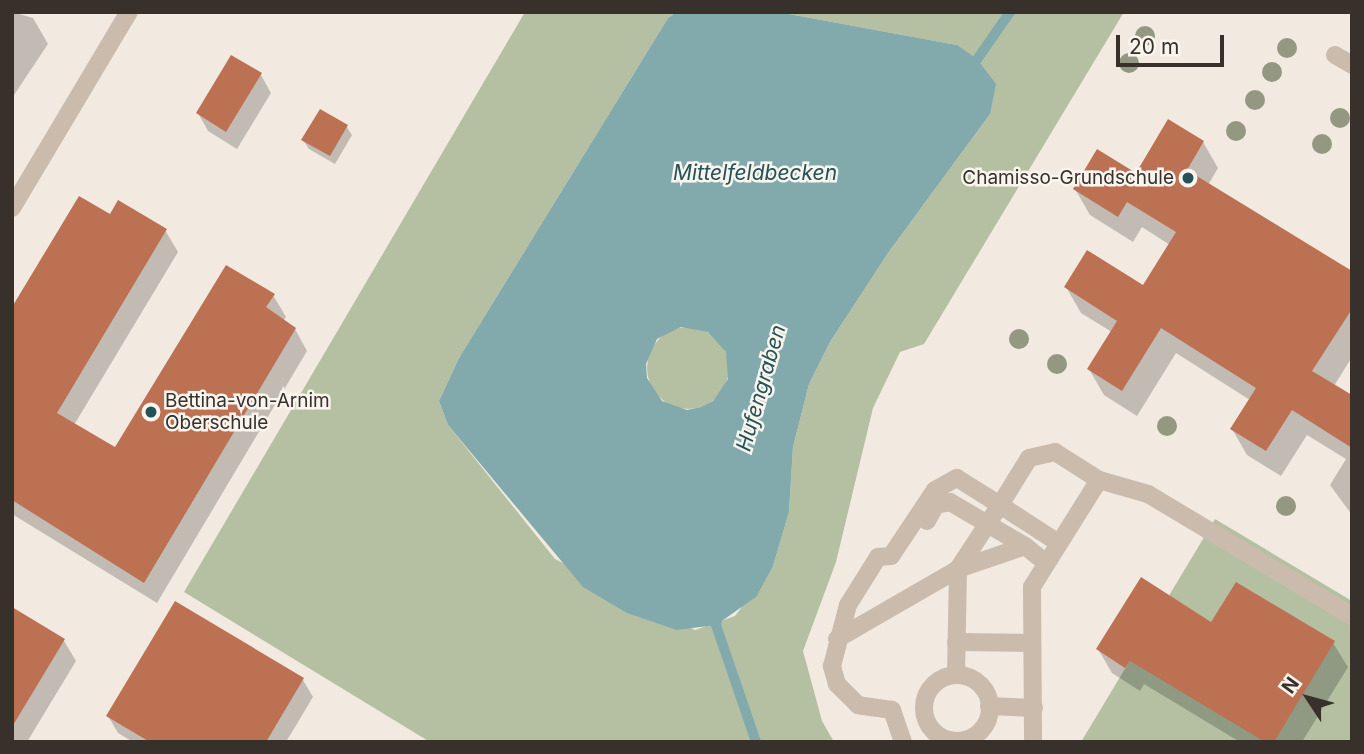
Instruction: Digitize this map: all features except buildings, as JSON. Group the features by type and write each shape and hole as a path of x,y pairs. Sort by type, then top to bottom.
{"lane":[{"path":"12,208 129,12"},
{"path":"1335,55 1352,65"},
{"path":"956,675 958,569 1030,457 1055,452 1099,480 1148,494 1352,616"},
{"path":"891,556 935,490 957,478 1057,542"},
{"path":"1033,742 1032,587 1057,542 1099,480"},
{"path":"924,706 892,710 858,705 837,684 832,666 837,639 848,605 878,557 906,554 936,505 950,502 1024,546 1045,562"},
{"path":"837,639 958,569 1024,546"},
{"path":"956,642 1032,643"},
{"path":"956,675 975,681 989,706 978,733 951,741 928,724 924,706 930,688 956,675"},
{"path":"989,706 1034,708"},
{"path":"892,710 903,742"}],"green space":[{"path":"525,12 676,12 668,18 459,358 439,401 448,425 555,559 695,630 735,616 773,566 789,512 793,447 809,384 830,342 888,253 990,114 957,45 778,12 1124,12 924,344 900,352 873,408 836,562 803,651 822,721 834,742 430,742 184,592"},
{"path":"680,327 696,327 711,334 722,345 729,360 726,384 717,397 696,409 680,409 665,402 654,391 647,376 647,360 654,345 665,334"},
{"path":"1215,519 1352,601 1352,742 1081,742"}],"water":[{"name":"Mittelfeldbecken","path":"676,12 778,12 957,45 977,59 996,84 990,114 888,253 830,342 809,384 793,447 789,512 773,566 756,597 716,625 677,630 627,613 583,587 448,425 439,401 459,358 668,18","holes":["681,327 708,332 726,352 728,379 713,401 701,407 687,410 662,401 647,378 646,364 657,339"]}],"waterway":[{"name":"Hufengraben","path":"969,71 1010,12"},
{"name":"Hufengraben","path":"719,612 716,625 756,742"}],"place":[{"name":"Chamisso-Grundschule","path":"1188,178"},
{"name":"Bettina-von-Arnim Oberschule","path":"151,412"}]}
